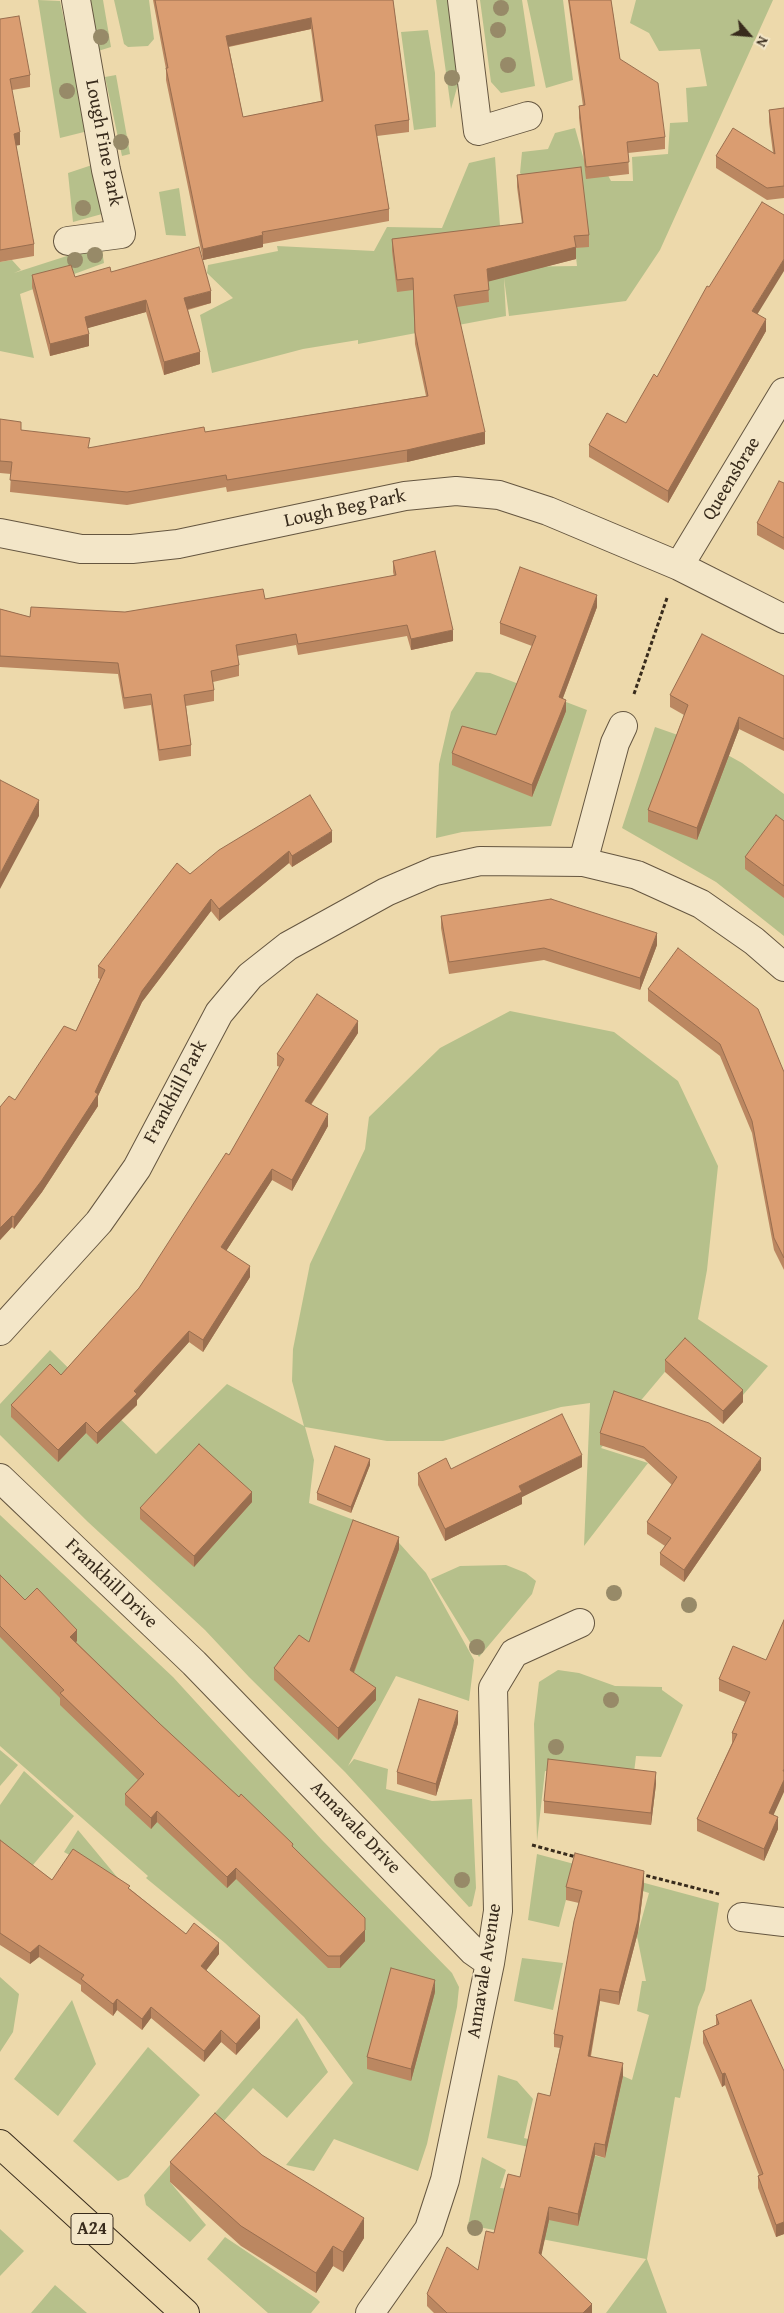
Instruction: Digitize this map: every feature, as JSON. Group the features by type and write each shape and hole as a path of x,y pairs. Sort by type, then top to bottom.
{"highway":[{"name":"A24","path":"0,2144 185,2313"}],"street":[{"name":"Lough Fine Park","path":"68,241 121,234 106,170 76,0"},
{"path":"462,0 478,131 528,116"},
{"name":"Queensbrae","path":"680,566 784,392"},
{"name":"Lough Beg Park","path":"0,533 81,549 132,549 178,544 404,496 456,491 499,495 548,511 680,566 784,619"},
{"path":"583,862 615,743 624,726"},
{"name":"Frankhill Park","path":"0,1331 104,1214 137,1168 219,1013 250,976 288,946 386,892 435,871 480,861 583,862 637,875 701,904 754,941 784,967"},
{"name":"Frankhill Drive","path":"0,1478 221,1691"},
{"name":"Annavale Avenue","path":"371,2313 429,2228 445,2180 490,1963 498,1911 493,1688 514,1654 580,1622"},
{"name":"Annavale Drive","path":"221,1691 467,1944 490,1963"},
{"path":"735,1906 784,1922"}],"path":[{"path":"624,726 668,595"},
{"path":"528,1844 584,1859"},
{"path":"632,1871 735,1906"}],"green space":[{"path":"38,0 60,1 88,131 60,138"},
{"path":"90,0 103,0 111,47 98,51"},
{"path":"114,0 149,0 154,39 148,46 128,47 124,44"},
{"path":"436,0 450,0 458,84 451,109"},
{"path":"480,0 522,0 535,86 501,93 491,82"},
{"path":"527,0 563,0 573,80 546,88"},
{"path":"636,0 773,0 660,250 626,301 509,316 504,278 506,316 358,344 358,340 303,349 212,373 200,315 233,298 207,273 208,265 278,251 277,246 374,251 387,227 442,228 469,163 495,157 503,267 577,266 575,248 589,246 520,173 522,152 548,149 555,133 575,128 584,160 601,162 611,181 633,181 632,157 668,154 670,123 688,122 686,88 707,86 700,49 659,51 649,33 630,23"},
{"path":"428,30 435,73 436,127 414,130 401,32"},
{"path":"116,75 130,154 122,156 105,77"},
{"path":"95,164 102,214 73,222 68,173"},
{"path":"179,188 186,236 166,235 159,192"},
{"path":"101,245 104,263 20,294 34,358 0,351 0,262 12,260 21,270 14,273"},
{"path":"476,672 490,673 587,710 551,826 462,832 436,838 439,764 451,712"},
{"path":"655,727 715,748 742,763 784,794 784,936 716,882 622,828"},
{"path":"510,1011 614,1032 678,1081 718,1166 707,1270 698,1319 768,1366 743,1395 690,1342 601,1448 648,1463 584,1546 590,1403 561,1407 443,1441 387,1441 305,1427 314,1460 309,1503 391,1534 426,1573 474,1660 469,1701 396,1676 348,1766 354,1759 388,1769 386,1789 432,1801 472,1799 476,1888 472,1906 469,1907 345,1772 249,1677 205,1630 88,1522 0,1435 0,1404 50,1350 156,1454 227,1384 304,1426 292,1381 293,1349 310,1264 365,1149 369,1117 440,1048"},
{"path":"0,1515 173,1677 322,1840 452,1973 459,1987 457,2007 427,2144 418,2171 334,2139 314,2171 286,2165 353,2083 304,2017 225,1943 146,1878 148,1876 0,1746"},
{"path":"506,1565 526,1573 536,1581 532,1594 479,1657 431,1579 460,1566"},
{"path":"558,1670 579,1673 615,1686 662,1687 662,1690 683,1705 661,1757 636,1756 633,1781 545,1771 537,1841 534,1724 539,1682"},
{"path":"0,1750 18,1765 0,1786"},
{"path":"24,1771 74,1816 28,1871 0,1848 0,1805"},
{"path":"78,1830 122,1883 64,1852"},
{"path":"537,1854 719,1903 705,1990 698,2007 680,2098 675,2097 647,2259 667,2313 606,2313 646,2259 468,2225 482,2157 506,2170 500,2188 520,2190 529,2147 487,2138 498,2075 517,2081 533,2099 524,2138 605,2158 623,2076 632,2080 649,2015 637,2011 642,1981 646,1981 637,1936 649,1893 574,1869 559,1927 528,1920"},
{"path":"522,1958 563,1963 553,2010 514,2001"},
{"path":"0,1977 19,1994 13,2032 0,2052"},
{"path":"72,2000 96,2064 58,2116 14,2079"},
{"path":"297,2018 328,2072 287,2118 253,2088 170,2182 206,2225 190,2242 146,2205 144,2195"},
{"path":"148,2047 200,2095 128,2177 118,2181 73,2141"},
{"path":"0,2229 24,2251 0,2276"},
{"path":"225,2237 320,2302 311,2313 268,2313 207,2259"},
{"path":"55,2285 87,2313 31,2313"}],"building":[{"path":"155,0 393,0 409,120 375,125 389,209 262,232 263,235 203,249 166,68 168,68","holes":["311,18 323,101 243,117 226,36"]},
{"path":"569,0 611,0 620,59 658,83 665,137 627,142 629,162 586,167 579,106 585,105"},
{"path":"19,16 30,75 10,79 20,132 14,134 34,244 0,250 0,19"},
{"path":"784,108 784,186 767,188 716,156 733,128 775,154 769,110"},
{"path":"581,167 589,235 574,236 576,247 487,269 489,290 454,295 485,432 407,450 227,480 226,475 127,492 10,480 12,462 0,461 0,419 21,422 21,430 90,438 88,448 204,427 205,432 428,396 415,332 413,278 397,280 392,239 523,223 517,175"},
{"path":"762,202 784,215 784,259 752,311 766,319 668,491 589,445 607,413 626,423 654,374 657,377 707,286 709,287"},
{"path":"199,247 211,291 184,298 200,352 164,362 146,300 85,317 89,334 50,344 32,275 71,265 75,277 110,267 111,272"},
{"path":"779,481 784,483 784,538 757,523"},
{"path":"435,551 453,630 411,639 407,625 298,644 296,634 236,645 239,665 211,671 214,690 184,695 191,745 159,750 151,694 124,698 118,663 0,656 0,609 30,617 31,607 125,612 263,589 265,599 396,575 393,561"},
{"path":"520,567 597,595 559,697 566,700 532,785 452,753 462,726 496,735 536,636 500,623"},
{"path":"702,634 784,676 784,739 739,717 697,828 648,810 688,705 670,695"},
{"path":"0,780 39,800 0,874"},
{"path":"310,795 332,831 292,856 289,851 219,909 211,899 142,991 95,1092 98,1094 42,1180 14,1217 12,1216 0,1228 0,1107 9,1096 15,1100 64,1026 76,1031 105,970 98,966 177,863 190,874 219,850"},
{"path":"776,815 784,821 784,886 745,857"},
{"path":"551,899 657,933 640,978 544,948 449,962 441,916"},
{"path":"678,948 758,1009 784,1072 784,1258 774,1238 752,1121 720,1044 648,989"},
{"path":"317,994 358,1021 305,1101 328,1114 292,1180 272,1169 221,1247 250,1266 203,1340 189,1331 134,1391 137,1394 97,1433 86,1422 58,1450 11,1405 50,1364 61,1375 139,1288 226,1153 229,1155 284,1059 277,1054"},
{"path":"685,1338 743,1390 723,1411 665,1360"},
{"path":"614,1391 709,1423 761,1458 684,1570 660,1553 671,1538 647,1522 677,1477 644,1447 600,1433"},
{"path":"562,1414 582,1455 519,1486 522,1492 445,1529 418,1473 446,1458 451,1469"},
{"path":"199,1444 252,1492 194,1556 140,1508"},
{"path":"335,1446 370,1459 351,1507 317,1493"},
{"path":"353,1520 399,1537 350,1670 376,1688 338,1728 274,1668 299,1635 309,1642"},
{"path":"0,1575 25,1600 37,1588 77,1630 70,1637 239,1797 241,1794 365,1918 365,1930 340,1956 328,1956 236,1868 227,1877 157,1811 151,1818 125,1794 144,1774 60,1693 64,1690 0,1626"},
{"path":"784,1620 784,1780 769,1813 778,1817 764,1849 697,1819 737,1734 732,1733 750,1692 719,1679 733,1646 766,1660"},
{"path":"419,1699 458,1711 436,1784 397,1772"},
{"path":"548,1759 656,1772 651,1813 544,1801"},
{"path":"0,1840 52,1880 73,1849 130,1886 128,1888 186,1934 194,1923 219,1943 201,1966 260,2016 236,2044 221,2030 204,2051 151,2007 142,2019 117,1999 113,2004 81,1979 84,1975 39,1945 30,1953 0,1933"},
{"path":"575,1853 644,1871 638,1920 619,1992 600,1989 588,2056 623,2063 605,2145 595,2143 578,2214 549,2207 539,2253 592,2304 583,2313 447,2313 427,2294 447,2247 478,2270 486,2231 494,2233 508,2174 520,2177 538,2093 550,2096 563,2036 554,2034 574,1921 582,1891 566,1887"},
{"path":"391,1968 435,1980 411,2069 367,2057"},
{"path":"751,2000 784,2071 784,2222 776,2225 758,2176 763,2174 725,2073 722,2074 703,2031 719,2024 716,2015"},
{"path":"215,2113 262,2155 364,2218 343,2252 333,2246 316,2273 241,2226 170,2162"}]}
